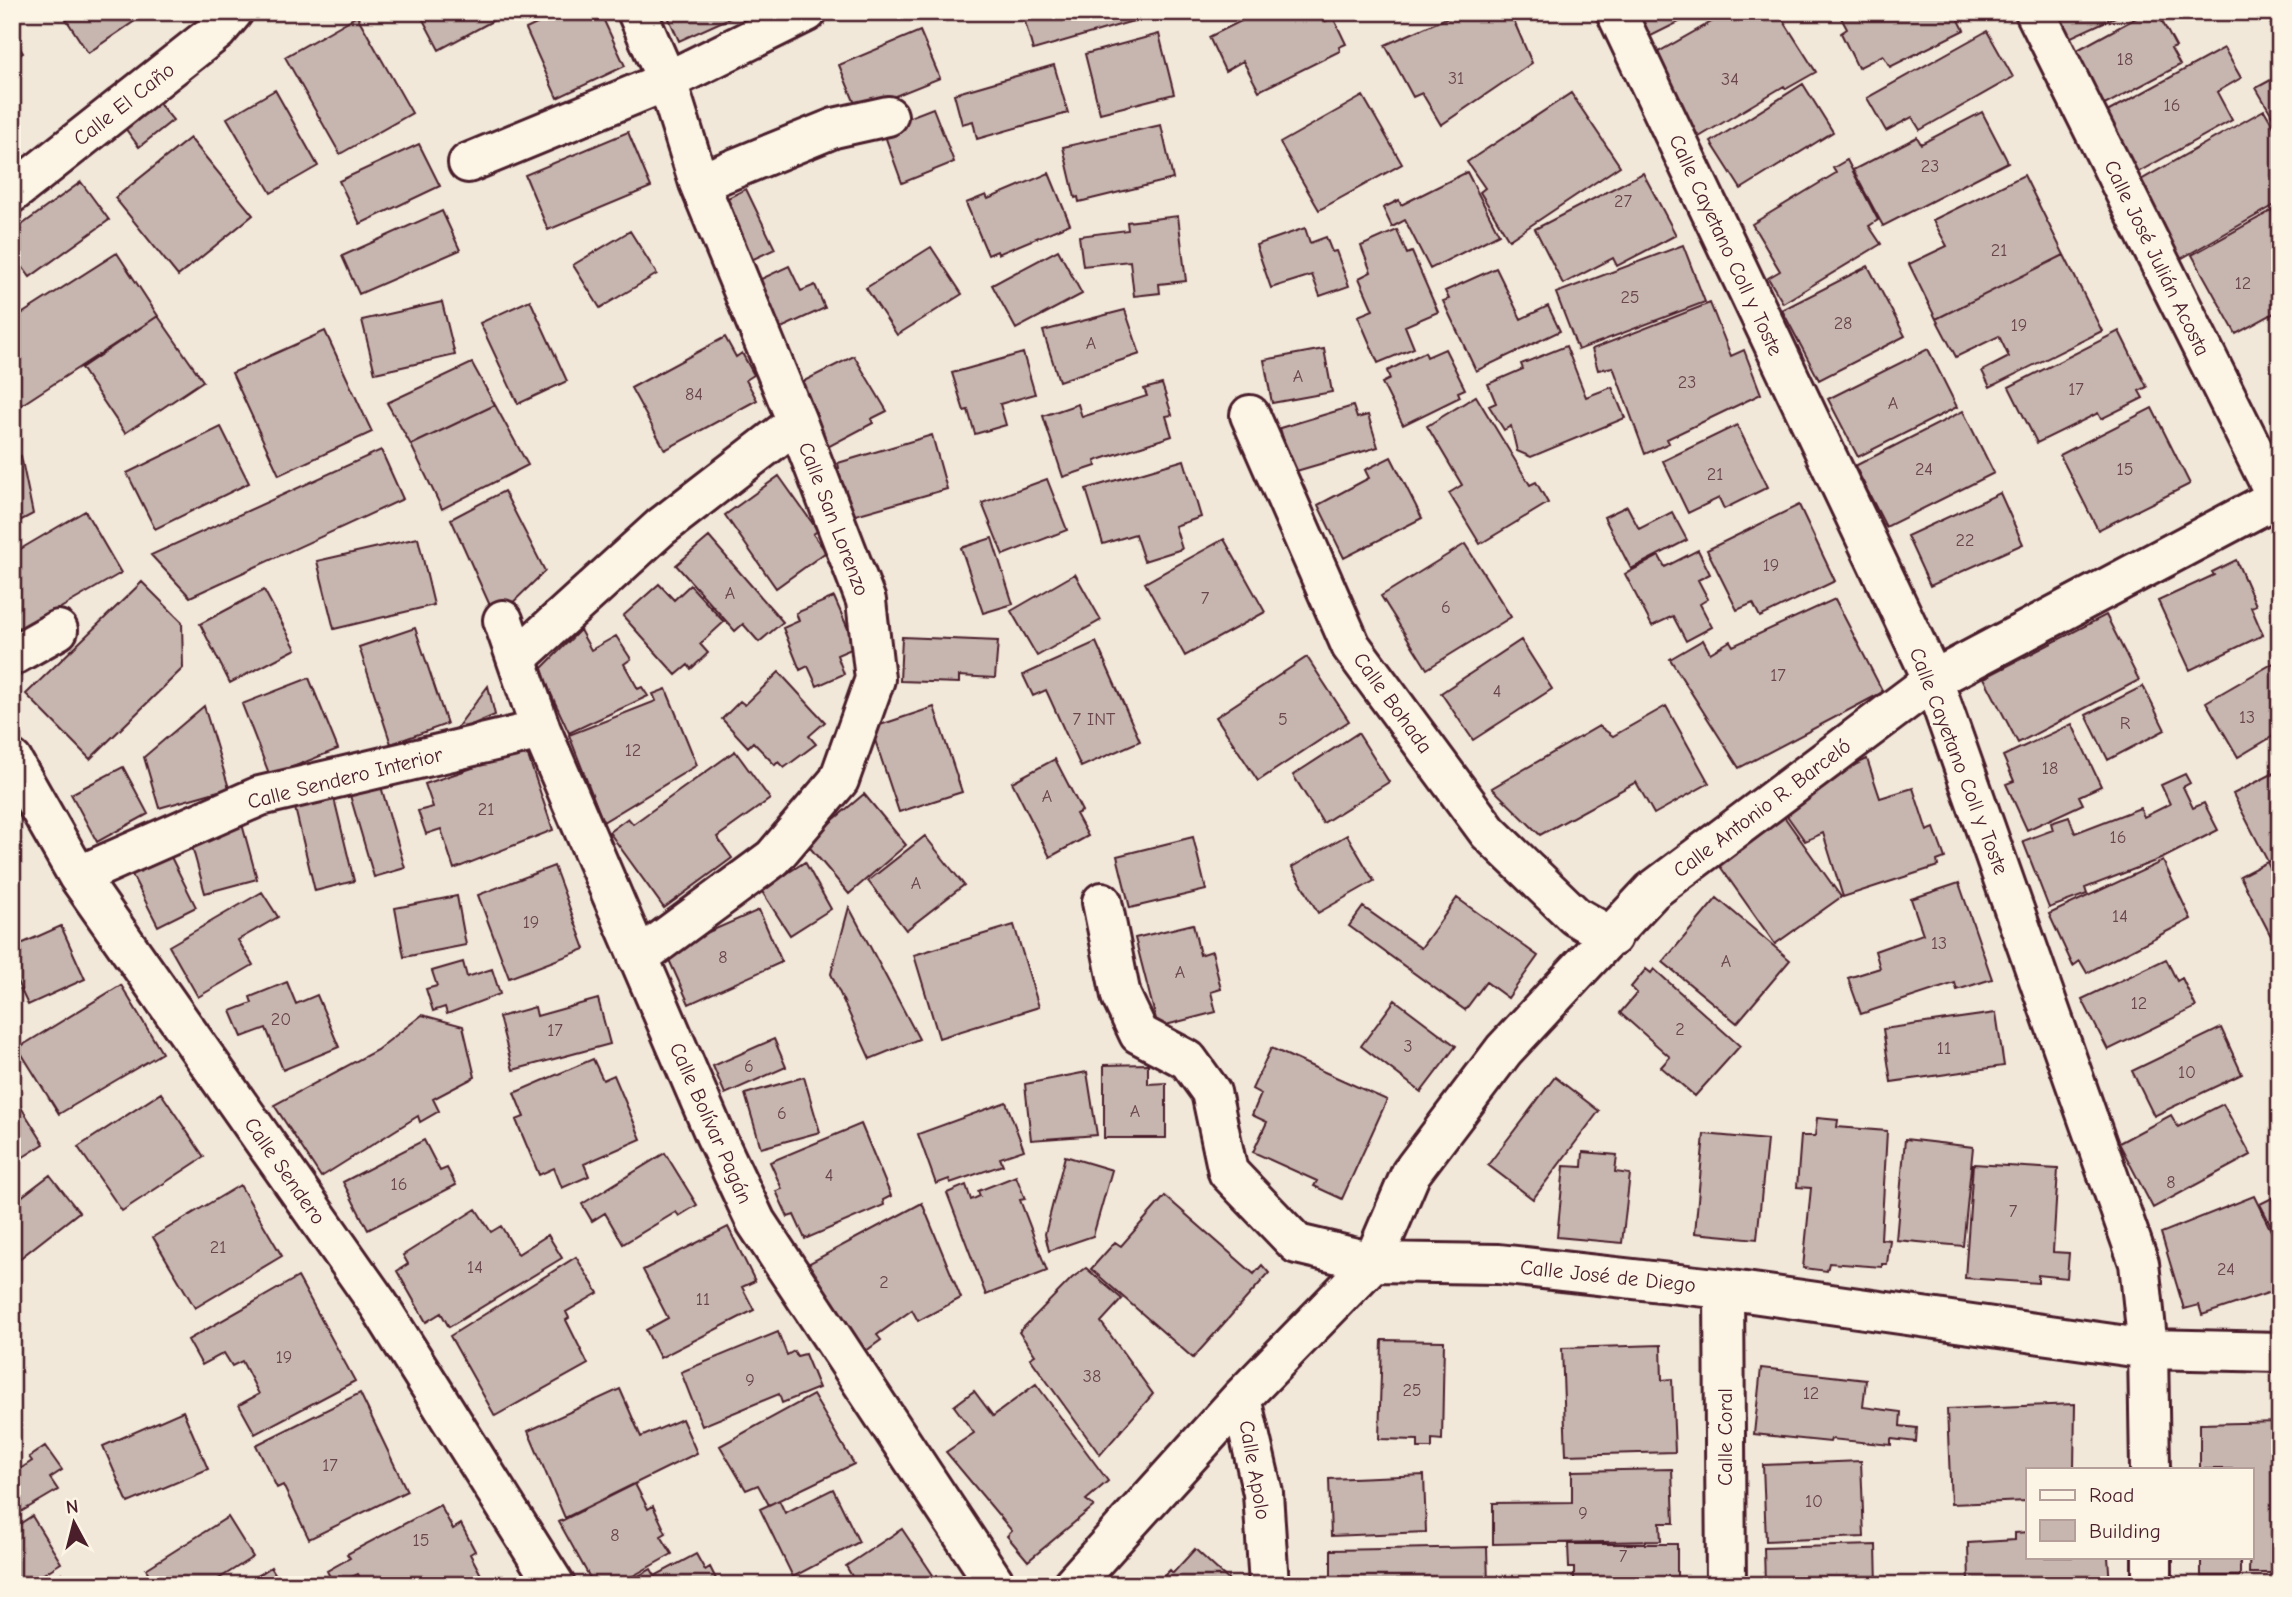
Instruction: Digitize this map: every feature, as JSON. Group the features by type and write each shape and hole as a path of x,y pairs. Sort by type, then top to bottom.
{"street":[{"name":"Calle El Caño","path":"12,193 217,31 233,12"},
{"name":"Calle San Lorenzo","path":"637,12 667,81 699,183 797,422 866,601 875,679 839,780 773,858 638,957"},
{"path":"468,163 667,81 807,12"},
{"name":"Calle Cayetano Coll y Toste","path":"1616,12 1933,680 2140,1263 2148,1349 2150,1468"},
{"name":"Calle José Julián Acosta","path":"2035,12 2279,500"},
{"path":"699,183 834,128 888,116"},
{"name":"Calle Bohada","path":"1250,415 1351,646 1488,832 1575,916 1612,937"},
{"path":"517,658 661,527 797,422"},
{"name":"Calle Antonio R. Barceló","path":"1373,1262 1411,1173 1504,1050 1652,891 1933,680 2279,500"},
{"name":"Calle Bolívar Pagán","path":"503,620 541,730 756,1222 996,1585"},
{"path":"12,656 58,630"},
{"name":"Calle Sendero Interior","path":"78,876 260,796 541,730"},
{"name":"Calle Sendero","path":"12,760 78,876 379,1305 555,1585"},
{"name":"Calle José de Diego","path":"1102,902 1121,996 1139,1034 1188,1060 1211,1092 1228,1172 1297,1244 1373,1262 1498,1264 1724,1289 2148,1349 2280,1352"},
{"path":"1072,1585 1241,1398 1373,1262"},
{"name":"Calle Coral","path":"1724,1289 1726,1585"},
{"name":"Calle Apolo","path":"1241,1398 1263,1493 1269,1585"},
{"path":"2152,1558 2152,1585"}],"building":[{"path":"69,12 148,12 88,53 64,16"},
{"path":"419,12 509,12 439,50"},
{"path":"562,12 600,12 625,66 557,98 526,29"},
{"path":"666,12 743,12 679,41"},
{"path":"1016,12 1161,13 1033,50 1024,18 1018,20"},
{"path":"1259,12 1322,12 1326,21 1333,17 1346,44 1339,47 1340,51 1259,91 1243,61 1225,71 1209,37"},
{"path":"1460,12 1510,12 1532,63 1441,125 1422,93 1413,97 1385,45"},
{"path":"1629,12 1699,12 1643,40"},
{"path":"1729,12 1778,12 1816,72 1786,89 1784,86 1699,137 1697,134 1692,137 1655,54"},
{"path":"1838,12 1955,12 1964,30 1890,67 1883,55 1858,68 1841,33 1847,29"},
{"path":"2055,12 2126,12 2067,39"},
{"path":"2147,12 2157,12 2176,47 2171,49 2180,65 2099,108 2070,54"},
{"path":"2264,12 2280,12 2280,18 2270,23"},
{"path":"357,16 412,113 340,154 285,57"},
{"path":"920,31 940,78 858,111 839,65"},
{"path":"1987,31 2013,77 1920,130 1912,117 1886,131 1867,98"},
{"path":"1159,34 1174,94 1100,113 1085,54"},
{"path":"12,36 23,53 12,60"},
{"path":"2224,48 2241,78 2217,92 2232,120 2131,176 2098,117"},
{"path":"1054,65 1068,113 977,139 973,121 962,124 954,94"},
{"path":"2280,75 2280,113 2273,117 2256,88"},
{"path":"1803,84 1833,132 1741,189 1711,142"},
{"path":"275,90 318,166 271,193 227,118"},
{"path":"1571,93 1620,166 1509,240 1480,192 1485,188 1467,162"},
{"path":"1363,96 1402,164 1319,210 1280,143"},
{"path":"158,102 173,120 139,147 125,128"},
{"path":"933,108 954,162 902,183 884,133 889,125"},
{"path":"2264,110 2280,137 2280,202 2177,261 2134,184"},
{"path":"1982,112 2008,162 1883,226 1853,170 1917,137 1921,144"},
{"path":"1161,125 1173,179 1079,202 1078,197 1075,198 1063,147"},
{"path":"628,132 651,187 548,230 525,175"},
{"path":"190,138 253,215 178,276 115,198"},
{"path":"419,144 440,186 360,224 339,181"},
{"path":"1847,160 1878,220 1869,226 1881,244 1783,303 1768,278 1780,271 1752,224 1836,173 1833,168"},
{"path":"1467,172 1499,234 1430,269 1405,220 1392,227 1383,208 1399,200 1401,205"},
{"path":"1049,173 1070,224 998,254 997,251 988,255 966,203 986,195 988,199"},
{"path":"1643,173 1676,235 1617,266 1613,258 1563,284 1535,229"},
{"path":"2024,175 2064,255 1936,319 1909,264 1947,246 1933,220"},
{"path":"81,182 109,220 30,277 12,253 12,232"},
{"path":"746,189 775,249 732,269 703,210"},
{"path":"2280,206 2280,310 2236,334 2192,255"},
{"path":"442,211 460,250 359,294 342,256"},
{"path":"1178,216 1186,281 1159,284 1160,293 1134,296 1130,261 1083,266 1079,236 1128,230 1127,222"},
{"path":"1305,228 1310,243 1326,237 1332,252 1336,251 1349,286 1320,296 1312,275 1271,288 1256,245"},
{"path":"1397,230 1407,254 1412,252 1438,312 1405,326 1414,348 1378,363 1358,316 1373,310 1359,278 1371,272 1361,246"},
{"path":"630,231 657,274 600,308 573,265"},
{"path":"1683,245 1705,302 1578,350 1556,293"},
{"path":"931,247 962,294 897,335 866,288"},
{"path":"1058,250 1082,294 1016,329 992,285"},
{"path":"117,253 158,316 12,411 12,320"},
{"path":"2064,255 2102,331 1990,387 1982,371 2009,357 1999,336 1956,357 1936,319"},
{"path":"789,266 801,291 815,285 825,308 779,329 744,287"},
{"path":"1868,266 1905,336 1819,380 1782,310"},
{"path":"1496,268 1521,319 1548,306 1560,331 1476,371 1443,301 1449,299 1445,291"},
{"path":"530,300 567,381 518,404 480,323"},
{"path":"442,302 455,355 375,373 362,320"},
{"path":"1710,303 1731,356 1744,350 1761,394 1667,439 1669,443 1645,454 1613,367 1598,370 1592,349"},
{"path":"1125,310 1140,354 1059,381 1043,331"},
{"path":"158,316 203,381 125,433 81,368"},
{"path":"325,331 372,432 279,475 232,373"},
{"path":"2119,331 2147,387 2139,391 2143,398 2101,419 2098,413 2037,443 2009,387"},
{"path":"725,337 736,357 742,353 754,375 746,380 757,400 665,450 631,388"},
{"path":"1566,346 1586,397 1612,387 1625,418 1531,457 1517,451 1511,426 1504,430 1489,406 1496,403 1488,384 1523,369 1521,364"},
{"path":"1324,349 1332,392 1272,403 1264,360"},
{"path":"1445,349 1465,389 1458,392 1460,397 1403,425 1382,383 1390,379 1387,371 1425,352 1427,357"},
{"path":"1928,349 1957,407 1858,457 1828,399"},
{"path":"1023,353 1035,394 1000,404 1006,425 975,434 968,410 964,411 952,373"},
{"path":"854,356 887,411 871,419 873,423 824,449 792,387"},
{"path":"472,363 495,405 411,445 387,403"},
{"path":"1162,384 1172,415 1166,416 1172,436 1095,461 1096,466 1063,477 1043,416 1078,404 1082,417 1147,396 1144,389"},
{"path":"1476,396 1530,485 1536,482 1548,503 1480,544 1449,493 1462,485 1427,426"},
{"path":"495,405 528,465 442,509 411,445"},
{"path":"1353,406 1357,418 1368,415 1378,447 1293,472 1280,428"},
{"path":"2152,408 2190,484 2098,530 2060,455"},
{"path":"1963,411 1994,473 1886,527 1855,466"},
{"path":"1737,425 1768,487 1724,509 1719,498 1688,513 1663,461"},
{"path":"221,427 249,483 155,529 127,473"},
{"path":"932,435 947,489 845,518 831,470 839,468 838,463"},
{"path":"381,450 403,499 190,597 151,555"},
{"path":"21,456 33,514 12,525 12,460"},
{"path":"1391,457 1422,518 1344,558 1318,505 1369,478 1365,470"},
{"path":"1184,460 1201,517 1175,526 1182,549 1144,561 1135,534 1103,544 1086,489"},
{"path":"779,476 818,531 813,534 826,552 776,588 725,515"},
{"path":"1047,479 1067,530 1003,555 982,503"},
{"path":"504,491 545,571 496,619 451,519"},
{"path":"2000,493 2023,544 1930,586 1907,536"},
{"path":"1799,505 1835,581 1760,617 1753,603 1737,610 1707,550"},
{"path":"1627,506 1639,529 1672,512 1687,540 1631,569 1604,517"},
{"path":"85,511 121,573 12,636 12,554"},
{"path":"709,537 783,622 759,642 743,624 735,631 676,565"},
{"path":"418,538 434,605 334,629 317,561"},
{"path":"992,538 1013,604 983,613 961,548"},
{"path":"1224,539 1265,612 1185,656 1145,583"},
{"path":"1465,544 1511,617 1427,669 1381,596"},
{"path":"1698,550 1710,574 1698,580 1708,599 1700,604 1712,627 1686,641 1673,616 1652,626 1625,574 1659,556 1665,567"},
{"path":"2236,560 2256,605 2251,607 2263,635 2190,670 2158,601 2214,575 2212,572"},
{"path":"1075,574 1101,620 1037,656 1011,611"},
{"path":"142,582 182,622 183,668 90,759 26,694"},
{"path":"659,584 674,600 690,585 724,622 700,644 708,653 691,669 688,665 676,675 623,616"},
{"path":"264,590 296,649 230,683 200,624"},
{"path":"834,597 856,647 837,655 844,674 817,686 808,666 800,670 783,628 799,621 796,613"},
{"path":"1835,599 1883,692 1739,768 1670,659 1703,640 1710,653 1730,641 1733,646"},
{"path":"2106,615 2139,680 2018,743 1984,678"},
{"path":"415,628 447,724 391,744 359,647"},
{"path":"580,630 591,650 616,636 631,659 624,664 638,689 642,687 648,696 569,733 540,670"},
{"path":"902,637 998,641 995,678 959,676 959,683 900,681"},
{"path":"1521,640 1552,689 1473,740 1441,693"},
{"path":"1096,642 1140,741 1081,767 1046,690 1033,696 1023,675"},
{"path":"1307,657 1349,721 1258,781 1216,717"},
{"path":"2279,660 2280,732 2238,757 2206,702"},
{"path":"779,672 825,722 809,736 816,744 784,768 778,762 775,765 753,742 748,747 722,719 740,701 745,705"},
{"path":"309,678 338,749 270,776 242,704"},
{"path":"488,686 495,715 457,731 456,729"},
{"path":"2143,686 2165,730 2108,760 2086,715"},
{"path":"666,689 697,765 603,822 569,735 656,701 653,694"},
{"path":"204,706 229,788 159,808 144,757"},
{"path":"1666,706 1709,783 1654,814 1636,782 1540,835 1492,788 1599,726 1613,736"},
{"path":"934,707 962,792 899,812 871,728"},
{"path":"2072,724 2101,786 2079,796 2083,804 2027,830 2006,784 2014,781 2003,756"},
{"path":"1358,733 1389,782 1323,823 1293,775"},
{"path":"526,750 553,830 454,869 441,829 426,834 418,811 433,807 425,784"},
{"path":"735,751 770,799 717,837 732,858 664,908 609,832 628,818 633,824"},
{"path":"1055,759 1082,811 1076,814 1088,836 1050,857 1012,782"},
{"path":"1867,759 1880,798 1913,788 1927,831 1934,828 1945,858 1937,861 1938,866 1843,897 1823,833 1805,841 1783,810 1791,796"},
{"path":"123,767 148,814 97,842 71,794"},
{"path":"2280,770 2280,856 2268,862 2233,794"},
{"path":"2185,774 2190,783 2183,787 2193,808 2204,803 2218,830 2163,858 2085,888 2087,894 2049,908 2023,841 2053,830 2051,823 2069,817 2075,833 2140,808 2144,817 2170,804 2161,785"},
{"path":"380,783 405,868 374,877 349,792"},
{"path":"333,794 354,881 315,891 294,804"},
{"path":"864,794 906,845 849,894 806,843"},
{"path":"1778,808 1841,897 1775,944 1712,855"},
{"path":"242,824 257,879 205,893 190,839"},
{"path":"1347,835 1374,881 1318,913 1292,867"},
{"path":"925,836 964,885 906,930 868,881"},
{"path":"1193,837 1206,890 1130,908 1117,856"},
{"path":"165,845 196,907 158,926 127,865"},
{"path":"2163,861 2191,919 2087,973 2080,961 2073,966 2049,914"},
{"path":"805,862 831,909 790,935 761,890"},
{"path":"2267,862 2274,876 2280,872 2280,936 2273,940 2240,876"},
{"path":"554,866 585,949 509,978 478,895"},
{"path":"1959,883 1992,979 1957,990 1955,983 1861,1014 1848,978 1880,968 1875,951 1923,934 1911,899"},
{"path":"262,892 278,917 238,940 253,965 198,997 169,946"},
{"path":"457,896 466,945 404,957 395,908"},
{"path":"1457,898 1538,956 1508,998 1486,982 1465,1010 1349,926 1363,907 1421,948"},
{"path":"1717,898 1790,960 1737,1023 1663,962"},
{"path":"849,907 919,1039 870,1059 831,974"},
{"path":"759,910 782,962 689,1004 665,951"},
{"path":"1193,924 1200,955 1212,951 1221,989 1211,992 1216,1012 1158,1027 1135,938"},
{"path":"1014,925 1039,1007 939,1038 914,955"},
{"path":"61,926 85,979 28,1005 12,971 12,948"},
{"path":"2166,959 2177,981 2182,978 2196,1007 2108,1050 2082,999"},
{"path":"463,962 467,977 492,969 500,994 447,1014 445,1007 433,1011 426,989 437,986 432,971"},
{"path":"1646,969 1651,973 1654,969 1740,1046 1695,1096 1661,1067 1670,1057 1620,1013 1637,993 1631,987"},
{"path":"287,982 296,1004 317,995 339,1047 283,1070 266,1028 242,1037 231,1011 252,1003 250,997"},
{"path":"121,985 162,1053 59,1114 18,1048"},
{"path":"598,999 610,1044 513,1070 499,1017 535,1007 537,1016"},
{"path":"1395,1000 1456,1046 1421,1092 1361,1046"},
{"path":"1996,1013 2004,1066 1891,1082 1883,1029"},
{"path":"422,1015 463,1026 475,1077 433,1099 439,1111 420,1122 418,1116 321,1177 274,1105 377,1050"},
{"path":"2221,1028 2242,1074 2154,1116 2132,1071"},
{"path":"774,1039 786,1067 725,1094 713,1066"},
{"path":"1271,1048 1387,1100 1342,1199 1314,1186 1317,1181 1253,1152 1267,1122 1252,1115 1261,1094 1252,1089"},
{"path":"593,1059 603,1080 614,1075 641,1139 584,1164 589,1176 562,1188 554,1168 539,1175 516,1120 524,1117 514,1093"},
{"path":"1148,1064 1148,1084 1166,1083 1166,1138 1104,1138 1104,1065"},
{"path":"1087,1072 1097,1135 1031,1140 1025,1084"},
{"path":"804,1077 820,1132 761,1148 745,1094"},
{"path":"1555,1077 1599,1111 1533,1199 1488,1165"},
{"path":"12,1093 44,1144 12,1164"},
{"path":"161,1093 204,1157 122,1211 78,1147"},
{"path":"1006,1102 1024,1150 1000,1158 1003,1165 950,1183 949,1179 936,1184 918,1134"},
{"path":"2223,1104 2251,1155 2153,1208 2119,1143 2171,1115 2178,1127"},
{"path":"1817,1118 1838,1120 1837,1127 1887,1131 1881,1239 1890,1240 1887,1264 1882,1264 1882,1267 1829,1263 1827,1271 1803,1268 1811,1188 1797,1187 1801,1136 1815,1136"},
{"path":"861,1124 891,1196 883,1200 884,1205 805,1239 794,1215 788,1217 776,1191 782,1189 770,1162"},
{"path":"1704,1134 1767,1140 1757,1239 1695,1233"},
{"path":"1905,1139 1973,1147 1963,1246 1896,1240"},
{"path":"424,1140 440,1171 447,1168 456,1185 368,1230 343,1182"},
{"path":"1583,1152 1617,1155 1615,1172 1630,1174 1622,1243 1557,1237 1564,1166 1582,1167"},
{"path":"665,1153 697,1205 679,1216 676,1212 623,1244 605,1213 592,1221 582,1204"},
{"path":"1065,1156 1112,1170 1093,1236 1049,1251 1045,1234"},
{"path":"1973,1164 2058,1169 2053,1252 2069,1253 2067,1278 2038,1275 2038,1283 1965,1278"},
{"path":"50,1175 79,1212 14,1263 12,1204"},
{"path":"1016,1176 1025,1199 1020,1200 1047,1271 986,1295 947,1193 966,1185 971,1200 980,1196 978,1191"},
{"path":"240,1185 282,1256 195,1308 153,1237"},
{"path":"2280,1194 2280,1243 2260,1204"},
{"path":"1165,1196 1254,1274 1262,1265 1269,1273 1193,1358 1091,1269 1115,1242 1121,1246"},
{"path":"2254,1196 2280,1249 2280,1289 2202,1315 2199,1305 2184,1309 2161,1233"},
{"path":"922,1203 961,1298 918,1321 912,1310 877,1335 881,1340 859,1356 802,1267"},
{"path":"476,1209 491,1232 501,1226 518,1254 548,1235 562,1258 449,1327 441,1313 426,1322 397,1271 408,1264 403,1255"},
{"path":"728,1227 755,1281 742,1287 754,1310 660,1358 646,1330 668,1318 643,1270"},
{"path":"576,1257 598,1293 566,1312 569,1318 566,1320 588,1364 495,1416 450,1336"},
{"path":"1086,1268 1122,1299 1101,1322 1153,1394 1100,1455 1030,1358 1035,1355 1019,1332 1072,1278"},
{"path":"298,1277 355,1381 255,1434 239,1405 259,1394 242,1361 232,1366 224,1353 202,1365 188,1340"},
{"path":"778,1332 787,1355 794,1351 797,1356 805,1354 819,1388 782,1403 779,1394 702,1426 681,1372"},
{"path":"1382,1340 1444,1341 1442,1440 1432,1439 1432,1448 1418,1448 1418,1440 1379,1439"},
{"path":"1661,1345 1662,1380 1672,1379 1675,1452 1566,1455 1562,1348"},
{"path":"1761,1368 1866,1380 1863,1407 1901,1412 1900,1426 1917,1428 1916,1442 1891,1439 1891,1445 1831,1439 1830,1442 1754,1434"},
{"path":"1036,1384 1108,1481 1086,1500 1094,1506 1028,1561 1007,1536 1012,1531 946,1452 974,1433 954,1406 974,1391 993,1416"},
{"path":"620,1389 641,1437 682,1419 697,1453 565,1518 528,1431"},
{"path":"360,1393 407,1491 309,1539 283,1485 277,1488 256,1445"},
{"path":"813,1395 854,1464 769,1505 758,1485 746,1490 720,1446"},
{"path":"2075,1404 2074,1468 2026,1468 2026,1501 1951,1504 1947,1409"},
{"path":"183,1411 208,1469 128,1503 103,1446"},
{"path":"2280,1422 2280,1573 2249,1573 2249,1558 2254,1558 2254,1468 2200,1468 2200,1424"},
{"path":"45,1446 62,1470 50,1478 58,1490 12,1517 12,1458 20,1469 32,1461 29,1457"},
{"path":"1861,1461 1864,1537 1766,1541 1763,1465"},
{"path":"1672,1469 1674,1523 1660,1523 1661,1541 1493,1544 1493,1503 1572,1502 1572,1471"},
{"path":"1424,1475 1426,1532 1331,1536 1329,1479"},
{"path":"635,1484 648,1509 653,1506 666,1533 661,1536 672,1554 617,1585 594,1585 559,1522"},
{"path":"833,1489 859,1542 793,1577 760,1509 779,1500 785,1513"},
{"path":"440,1505 453,1529 461,1524 475,1551 470,1554 486,1584 364,1585 358,1574 334,1585 327,1571 350,1558 347,1554"},
{"path":"32,1516 61,1563 26,1585 12,1585 12,1529"},
{"path":"228,1517 253,1557 209,1585 155,1585 146,1569"},
{"path":"902,1529 933,1575 919,1585 857,1585 846,1566"},
{"path":"2026,1532 2026,1558 2108,1558 2110,1585 1969,1585 1968,1543 2015,1540 2015,1533"},
{"path":"1568,1544 1677,1544 1677,1585 1574,1585 1574,1568 1569,1568"},
{"path":"1876,1545 1877,1585 1765,1585 1764,1548"},
{"path":"1487,1547 1488,1585 1331,1585 1331,1550"},
{"path":"1195,1549 1234,1585 1155,1585 1170,1570 1173,1573"},
{"path":"696,1554 705,1570 710,1567 719,1585 622,1585 651,1569 655,1576"},
{"path":"2201,1558 2240,1558 2240,1576 2201,1576"},
{"path":"271,1567 282,1585 244,1585"},
{"path":"62,1573 70,1585 44,1585"}]}
